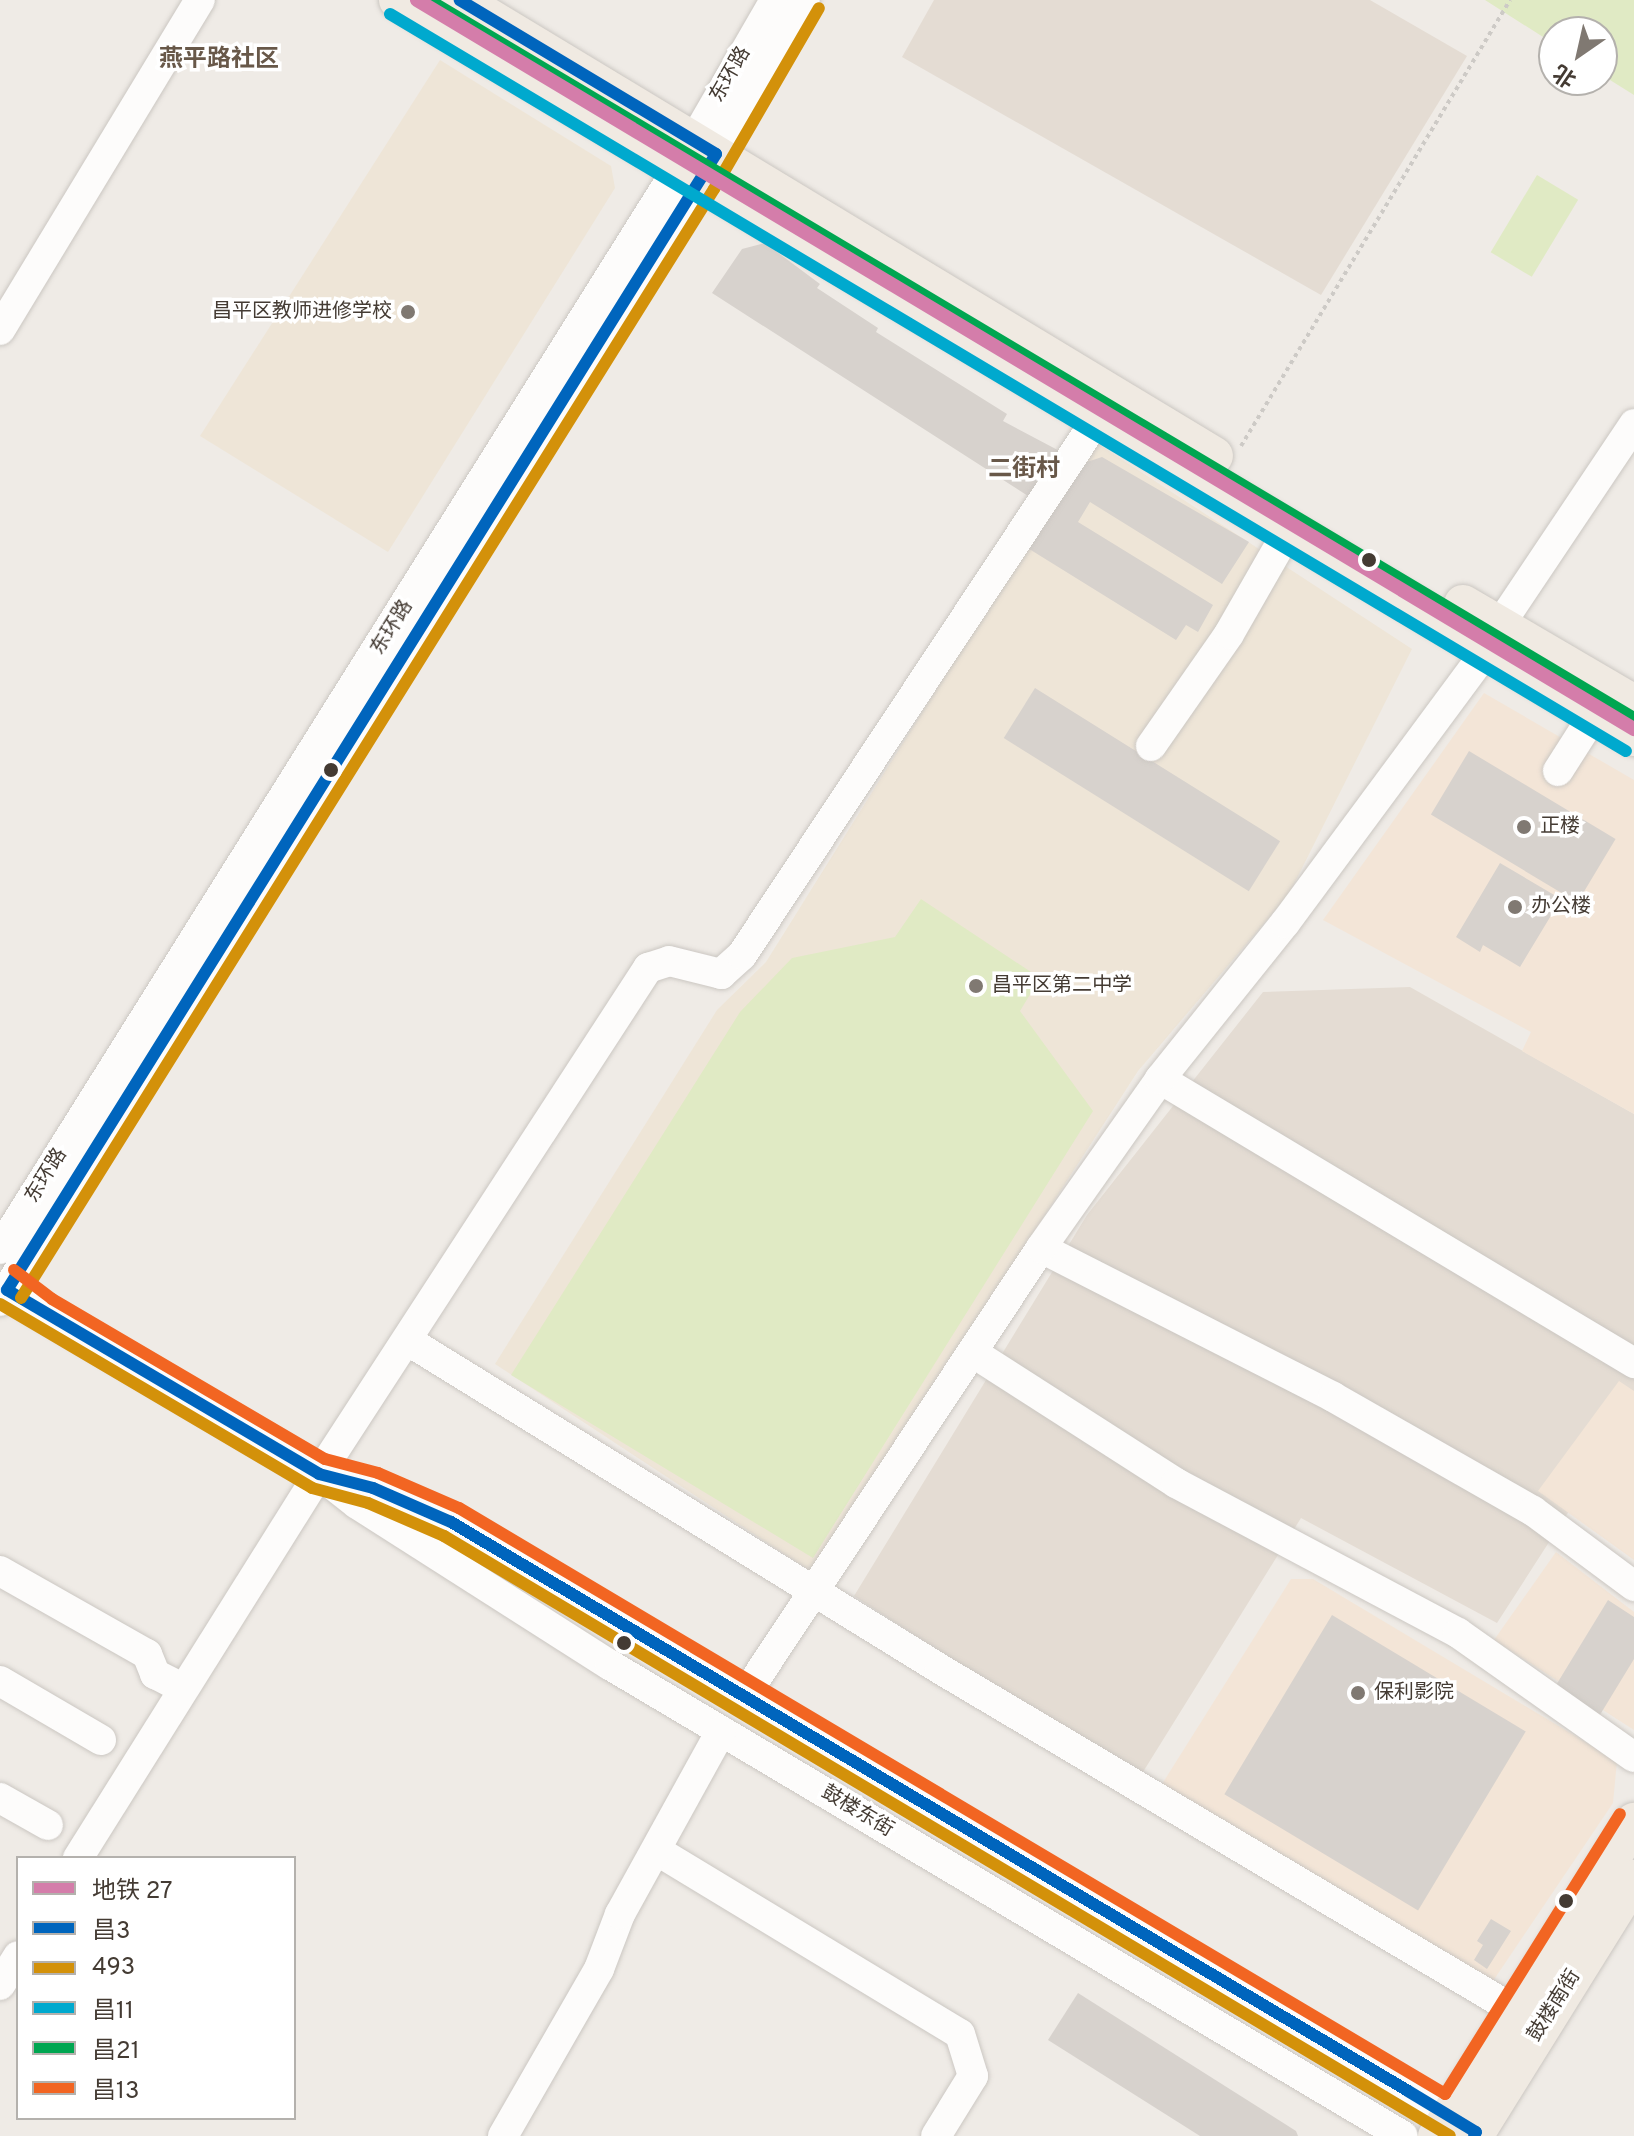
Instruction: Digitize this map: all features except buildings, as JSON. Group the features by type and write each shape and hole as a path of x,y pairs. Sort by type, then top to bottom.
{"main road":[{"path":"398,0 697,161 1230,466 1493,638 1595,713 1634,737"},
{"path":"460,0 697,161 1099,416 1288,531 1493,638 1634,704"},
{"name":"鼓楼南街","path":"1464,2131 1626,1873 1634,1822"},
{"name":"鼓楼南街","path":"1464,2131 1516,2011 1626,1873"}],"street":[{"path":"0,330 200,0"},
{"name":"东环路","path":"2,1290 697,161 775,0"},
{"name":"东环路","path":"0,1249 697,161 805,0"},
{"path":"79,1856 319,1474 398,1352 410,1342 648,968 669,961 721,974 742,955 1099,416"},
{"path":"743,1698 813,1588 975,1354 1041,1248 1160,1079 1285,923 1493,638 1634,424"},
{"path":"1151,746 1229,634 1288,531"},
{"path":"1558,771 1595,713"},
{"path":"1160,1079 1634,1363"},
{"path":"1041,1248 1333,1397 1520,1503 1634,1586"},
{"name":"鼓楼东街","path":"2,1290 319,1474 435,1554 721,1731 1403,2136"},
{"path":"410,1342 1516,2011"},
{"path":"975,1354 1176,1483 1458,1633 1634,1757"},
{"name":"鼓楼东街","path":"319,1474 373,1488 451,1522 1464,2131"},
{"path":"0,1571 147,1654 155,1674 183,1688"},
{"path":"0,1681 101,1740"},
{"path":"503,2136 599,1969 620,1914 721,1731"},
{"path":"0,1798 48,1825"},
{"path":"656,1850 960,2034 973,2076 936,2136"},
{"path":"0,1985 16,1959"}],"path":[{"path":"1230,466 1510,0"}],"shaded area":[{"path":"934,0 1370,0 1467,56 1321,295 902,57"},
{"name":"昌平区教师进修学校","path":"440,60 611,166 615,188 388,552 200,436"},
{"name":"昌平区第二中学","path":"1092,440 1412,649 1289,894 1138,1071 813,1573 495,1364 717,1010 766,962"},
{"path":"1484,693 1634,780 1634,1114 1522,1051 1531,1032 1323,920"},
{"path":"1410,987 1634,1114 1634,1410 1497,1623 1301,1518 1138,1780 854,1596 1087,1215 1263,992"},
{"path":"1619,1381 1634,1391 1634,1560 1538,1491"},
{"path":"1556,1552 1634,1612 1634,1730 1494,1640"},
{"path":"1291,1579 1313,1579 1617,1761 1613,1803 1487,1990 1157,1792"}],"green space":[{"path":"1485,0 1634,0 1634,95 1618,85 1618,16 1538,16 1538,34"},
{"path":"1537,175 1578,200 1532,277 1491,252"},
{"path":"921,899 1040,978 1020,1011 1093,1111 813,1558 511,1375 740,1012 792,958 895,937"}],"metro line":[{"name":"27","path":"417,0 1634,729"}],"transit line":[{"name":"昌21","path":"429,0 1634,718"},
{"name":"昌3","path":"7,1290 716,154 460,0"},
{"name":"493","path":"21,1298 714,189 819,8"},
{"name":"昌11","path":"390,14 1626,751"},
{"name":"昌13","path":"14,1270 52,1299 325,1459 378,1473 459,1508 1445,2094 1620,1814"},
{"name":"昌3","path":"7,1290 319,1474 373,1488 451,1522 1408,2091 1476,2132 1474,2136"},
{"name":"493","path":"0,1304 312,1488 368,1503 444,1536 1450,2136"}],"place":[{"name":"昌平区教师进修学校","path":"408,312"},
{"name":"正楼","path":"1524,827"},
{"name":"办公楼","path":"1515,907"},
{"name":"昌平区第二中学","path":"976,986"},
{"name":"保利影院","path":"1358,1693"}],"district":[{"name":"燕平路社区","path":"219,61"},
{"name":"二街村","path":"1024,471"}]}
